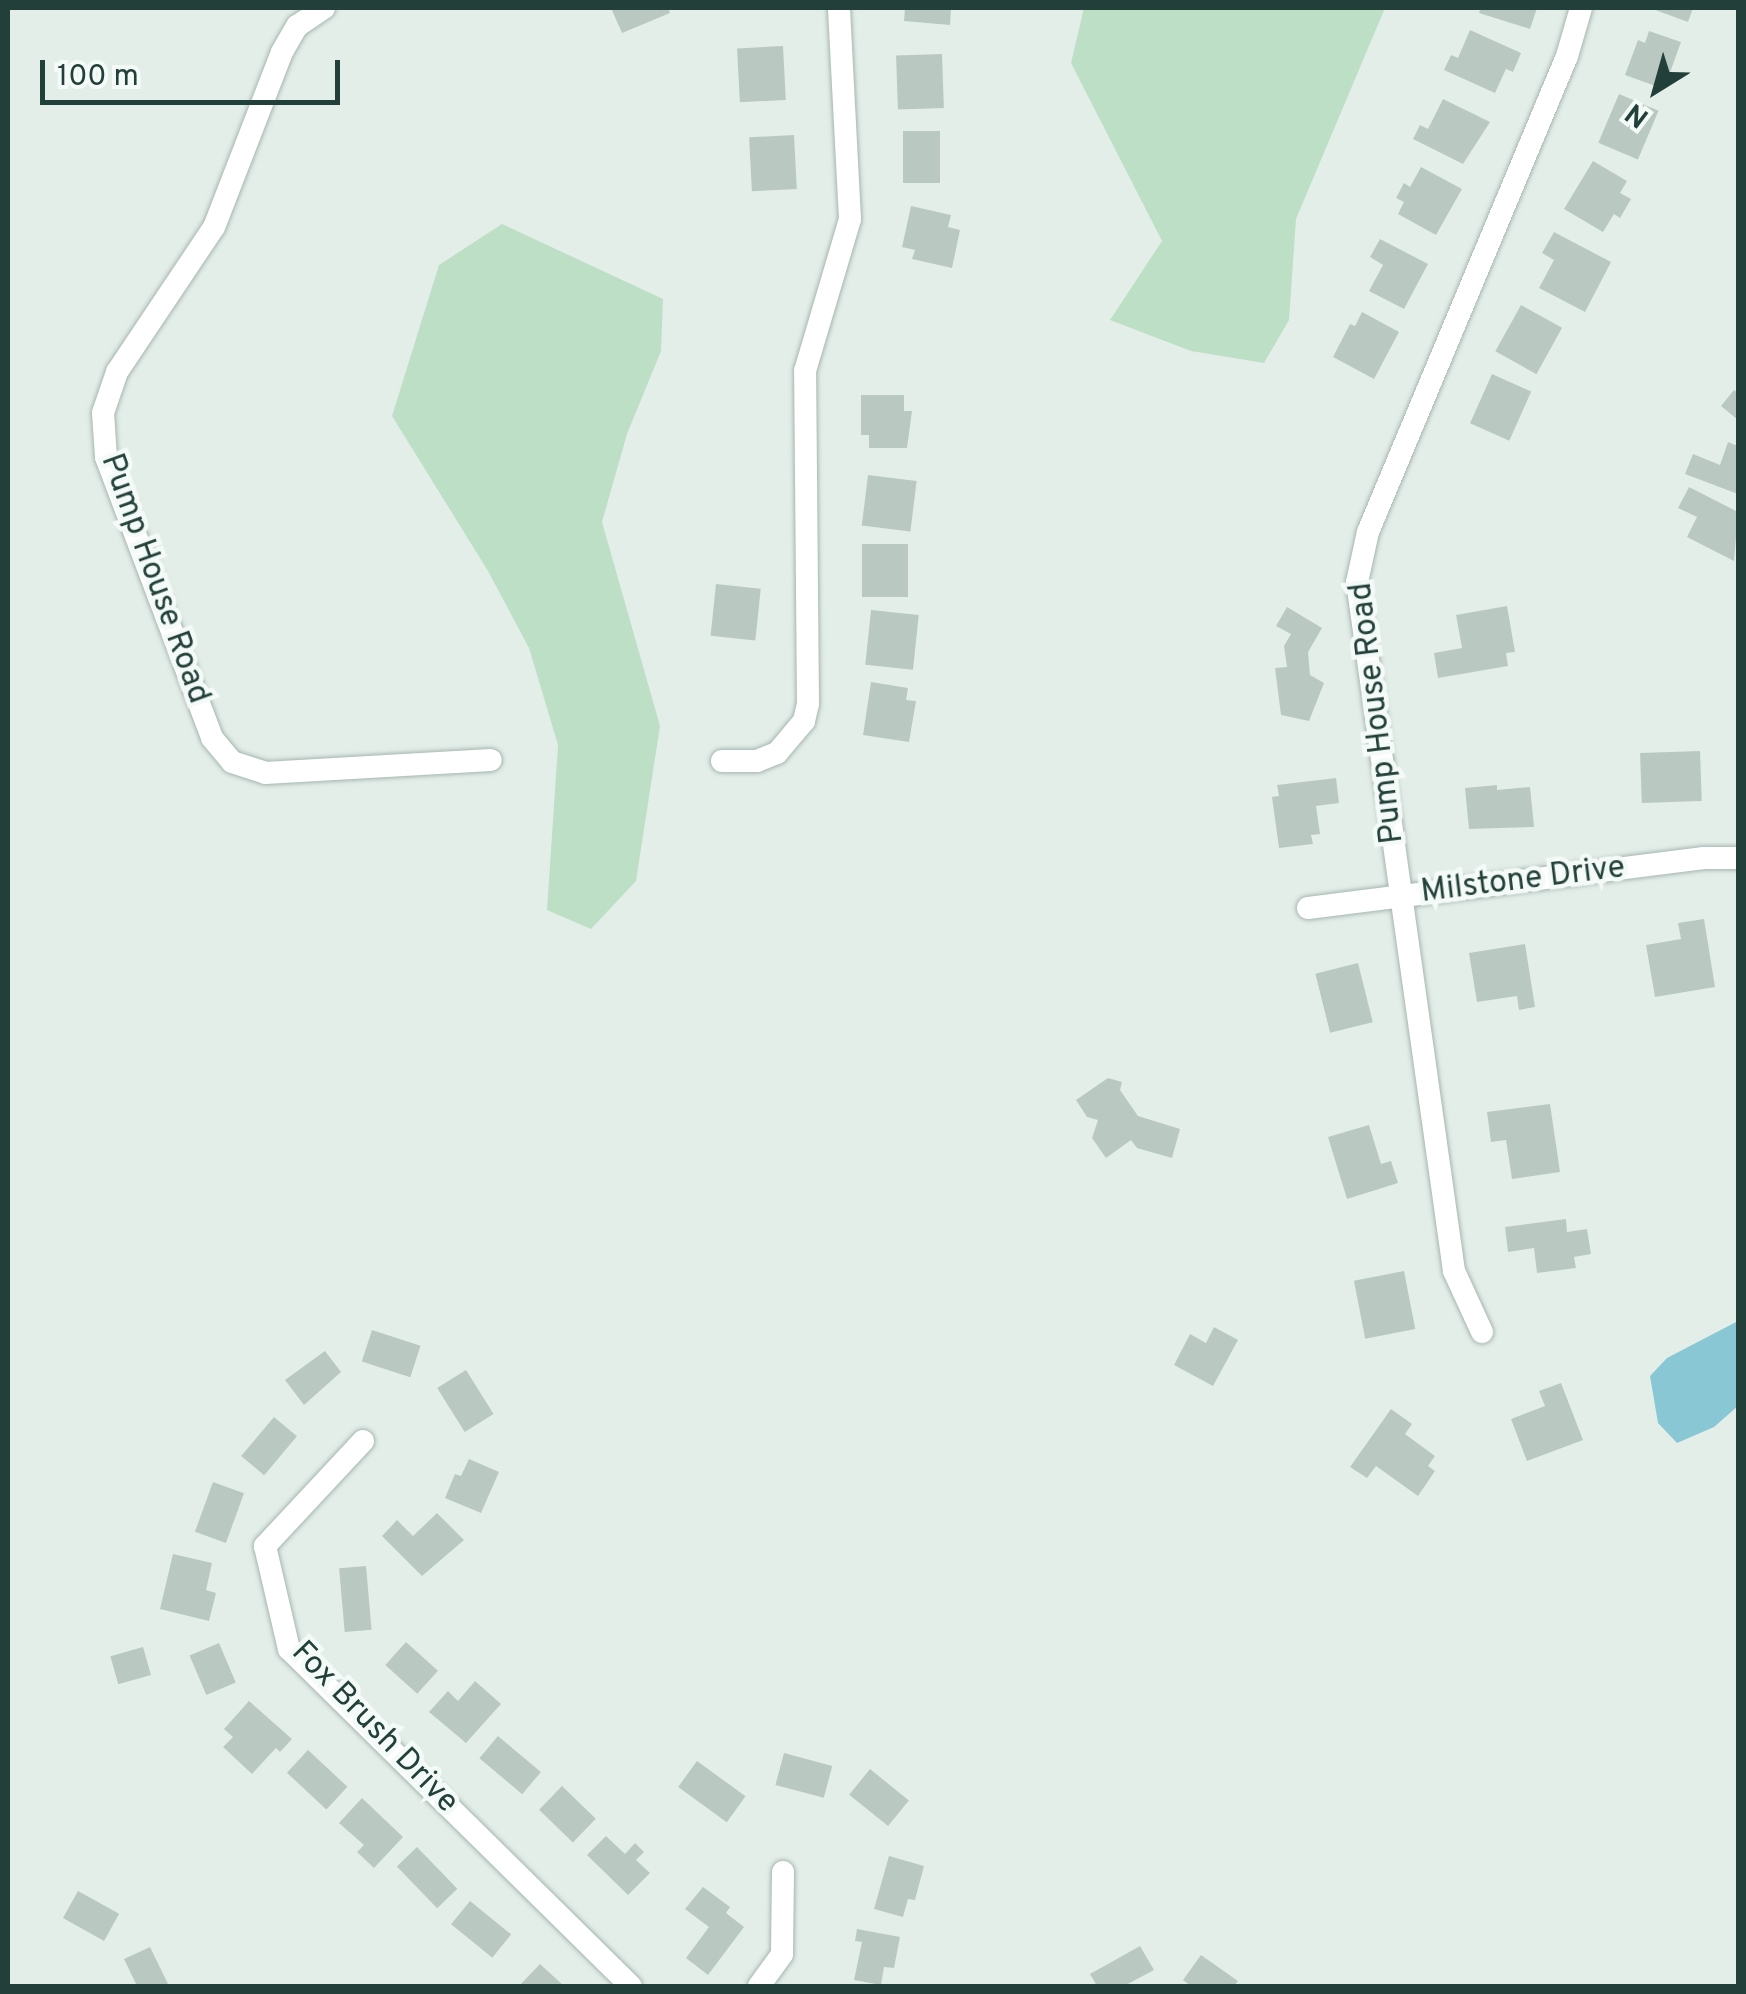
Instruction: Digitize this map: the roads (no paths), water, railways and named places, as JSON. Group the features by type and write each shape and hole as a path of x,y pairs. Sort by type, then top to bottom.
{"street":[{"name":"Pump House Road","path":"324,8 297,26 282,52 214,227 117,372 104,414 106,457 212,738 232,762 265,773 491,760"},
{"path":"722,761 758,761 777,752 804,721 808,703 805,371 850,219 839,8"},
{"name":"Pump House Road","path":"1482,1332 1454,1271 1357,582 1368,532 1567,56 1581,8"},
{"name":"Milstone Drive","path":"1308,908 1704,858 1738,858"},
{"name":"Fox Brush Drive","path":"363,1440 265,1546 288,1649 631,1986"},
{"path":"760,1986 782,1954 783,1872"}],"water":[{"path":"1738,1321 1738,1406 1714,1427 1677,1443 1658,1423 1650,1376 1667,1358"}]}
